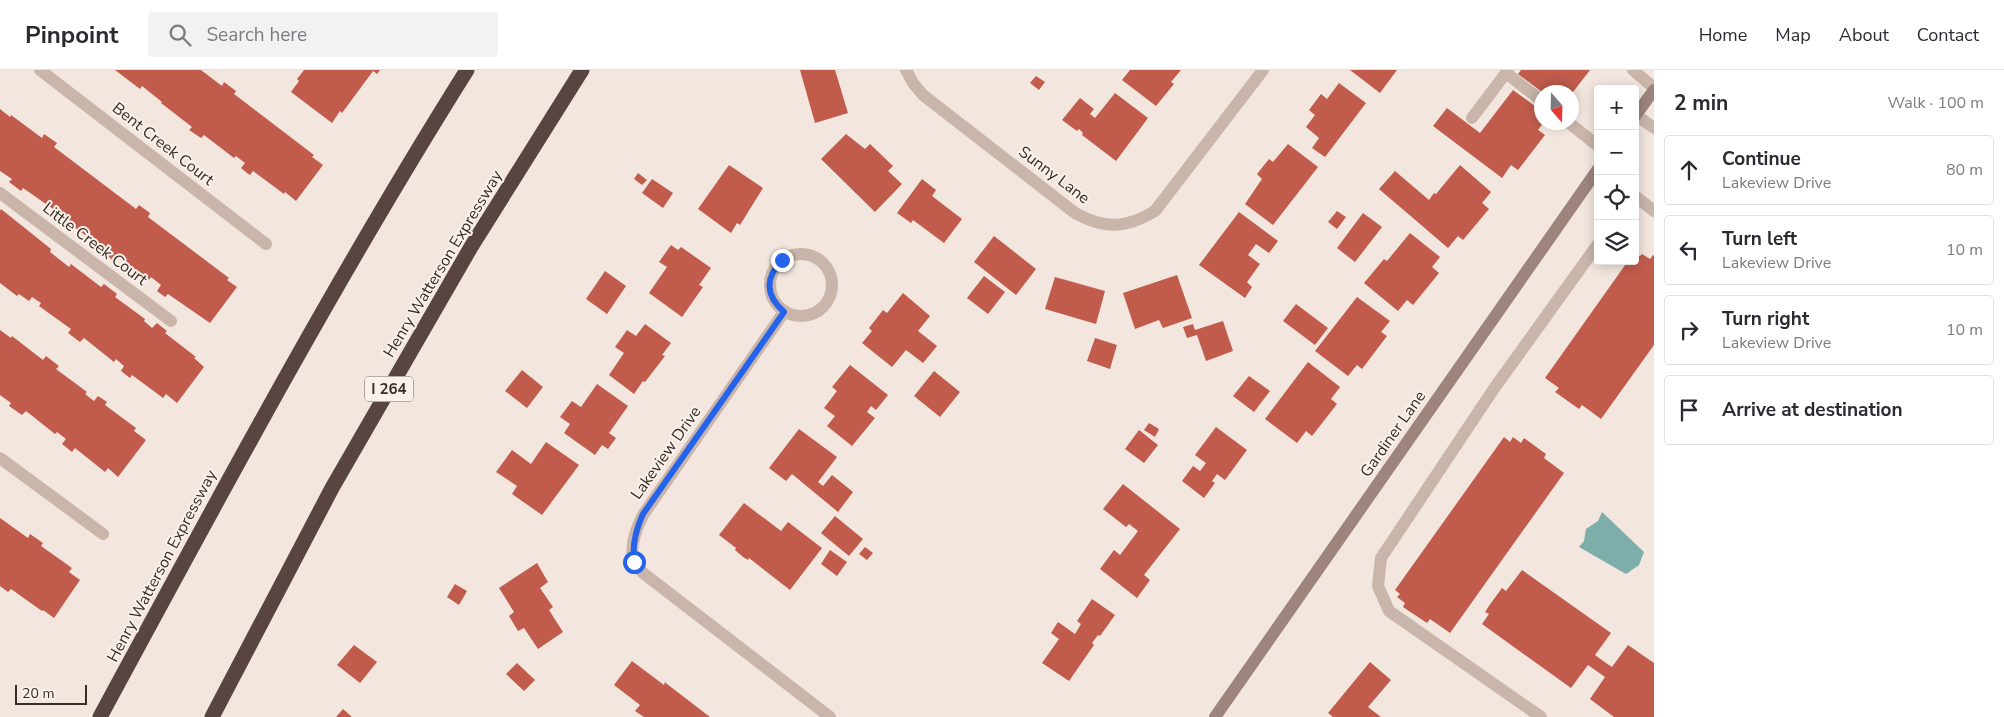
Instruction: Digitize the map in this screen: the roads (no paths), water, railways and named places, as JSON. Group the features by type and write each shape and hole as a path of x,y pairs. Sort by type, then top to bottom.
{"highway":[{"name":"Henry Watterson Expressway","path":"100,717 221,492 328,301 467,70"},
{"name":"Henry Watterson Expressway","path":"212,717 337,480 471,247 582,70"}],"main road":[{"path":"1639,112 1654,89"},
{"name":"Gardiner Lane","path":"1215,717 1594,175"}],"street":[{"name":"Bent Creek Court","path":"40,70 266,244"},
{"name":"Sunny Lane","path":"906,70 913,83 923,95 1075,213 1103,225 1127,224 1142,219 1155,211 1263,70"},
{"path":"1633,70 1654,89"},
{"path":"1472,118 1507,71 1534,94"},
{"path":"1639,118 1654,128"},
{"path":"1578,130 1594,143"},
{"name":"Little Creek Court","path":"0,194 171,321"},
{"path":"1639,199 1654,211"},
{"path":"1541,717 1389,611 1378,586 1381,558 1493,390 1594,250"},
{"path":"801,253 820,260 827,267 832,277 830,298 823,307 810,315 794,316 784,312 774,301 769,287 770,276 775,268 782,260 791,255 801,253"},
{"name":"Lakeview Drive","path":"784,312 643,514 637,526 633,551 634,562 643,573 830,717"},
{"path":"0,458 103,534"}],"water":[{"path":"1602,512 1644,552 1639,565 1626,574 1579,547 1584,541 1586,529 1598,521"}]}
